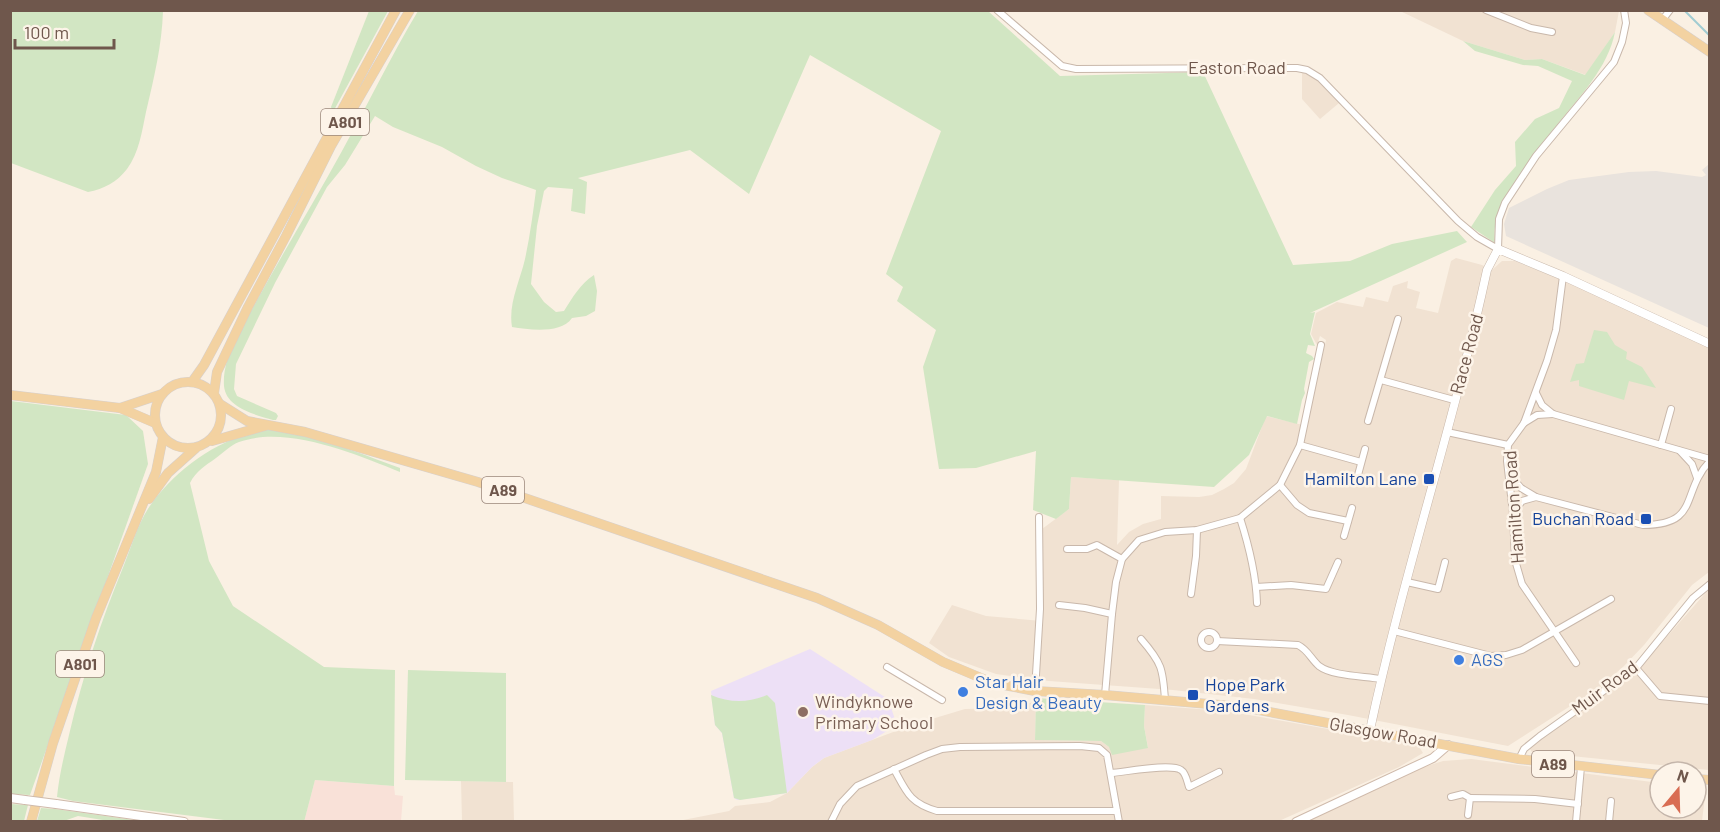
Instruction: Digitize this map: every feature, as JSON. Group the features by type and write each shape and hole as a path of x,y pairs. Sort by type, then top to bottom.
{"main road":[{"name":"A801","path":"192,382 204,365 396,10"},
{"name":"A801","path":"214,393 217,372 248,307 331,146 410,10"},
{"path":"1648,10 1710,52"},
{"path":"196,448 177,447 163,437 155,423 155,411 162,394 178,383 192,382 203,385 214,393"},
{"name":"A89","path":"214,393 220,404 247,421 305,432 478,482 817,598 878,625 943,662 993,683 1035,691 1105,695"},
{"path":"120,408 162,394"},
{"path":"10,395 120,408 155,423"},
{"path":"210,441 220,425 222,415 220,404"},
{"name":"A89","path":"196,448 210,441 267,425"},
{"name":"A801","path":"31,822 74,680 96,618 156,471 163,437"},
{"name":"A801","path":"140,510 168,473 196,448"},
{"name":"Glasgow Road","path":"1105,695 1243,707 1520,759 1648,775"},
{"path":"1296,822 1433,758 1448,745"},
{"path":"10,798 184,822"}],"street":[{"name":"Easton Road","path":"997,10 1062,66 1076,69 1297,68 1307,70 1320,78 1342,99 1458,221 1477,237 1498,249"},
{"path":"1486,10 1499,13 1531,28 1552,32"},
{"name":"Race Road","path":"1370,730 1381,679 1447,432 1487,270 1498,249 1499,219 1505,203 1536,156 1614,62 1626,23 1624,10"},
{"path":"1663,20 1670,10"},
{"path":"1498,249 1563,276 1710,344"},
{"name":"Hamilton Road","path":"1563,276 1556,330 1536,393 1524,423 1508,445 1515,560 1521,584 1555,630 1575,663"},
{"path":"1368,421 1398,319"},
{"path":"1105,695 1116,582 1122,559 1139,540 1165,532 1197,530 1240,518 1280,486 1300,445 1321,345"},
{"path":"1380,380 1454,400"},
{"path":"1536,393 1542,405 1553,414"},
{"path":"1661,445 1671,409"},
{"path":"1510,475 1521,488 1536,497 1643,525 1661,525 1679,516 1686,507 1697,478 1710,460 1553,414 1537,415 1524,423"},
{"path":"1447,432 1508,445"},
{"path":"1300,445 1361,462"},
{"path":"1358,475 1365,449"},
{"path":"1679,451 1692,464 1697,478"},
{"path":"1280,486 1297,505 1309,513 1348,521"},
{"path":"1513,513 1522,501 1536,497"},
{"path":"1344,536 1352,508"},
{"path":"1035,691 1040,609 1039,517"},
{"path":"1240,518 1250,552 1257,603"},
{"path":"1191,594 1197,530"},
{"path":"1067,549 1087,549 1097,545 1122,559"},
{"path":"1256,587 1291,585 1326,590 1338,562"},
{"path":"1407,582 1438,589 1445,562"},
{"name":"Muir Road","path":"1520,759 1524,749 1540,735 1636,668 1693,598 1709,585"},
{"path":"1394,631 1495,657 1522,650 1611,599"},
{"path":"1059,605 1112,614"},
{"path":"1141,639 1158,659 1163,675 1165,700"},
{"path":"1217,641 1298,645 1304,648 1320,666 1331,672 1381,679"},
{"path":"887,667 942,700"},
{"path":"1636,668 1660,696 1710,701"},
{"path":"831,822 840,804 852,790 942,749 1080,746 1099,748 1107,755 1119,822"},
{"path":"1576,822 1581,767"},
{"path":"894,769 909,796 921,806 937,811 1117,811"},
{"path":"1111,773 1179,769 1184,773 1189,787 1219,772"},
{"path":"1450,798 1462,794 1470,798 1535,799 1578,804"},
{"path":"1468,815 1470,798"},
{"path":"1609,822 1611,801"},
{"path":"978,812 978,822"}],"shaded area":[{"path":"1400,11 1619,11 1615,32 1586,75 1542,59 1525,60 1463,41"},
{"path":"1302,72 1321,82 1339,103 1320,119 1302,99"},
{"path":"1709,164 1709,328 1506,236 1504,224 1509,208 1569,180 1656,171 1702,177 1706,175 1702,170"},
{"path":"1456,258 1492,270 1502,261 1515,261 1579,287 1709,347 1709,572 1692,585 1644,645 1600,687 1508,746 1254,699 1173,690 1049,681 996,674 949,657 929,643 952,605 986,616 1042,621 1042,529 1069,509 1071,477 1119,480 1117,545 1129,532 1143,524 1161,519 1161,496 1212,495 1234,483 1246,469 1266,416 1307,426 1326,340 1320,336 1317,345 1311,334 1316,313 1337,302 1363,307 1366,297 1388,302 1393,286 1408,281 1407,288 1420,292 1416,308 1438,313 1451,261"},
{"path":"1709,589 1709,770 1708,760 1648,760 1648,764 1532,752 1530,746 1635,673"},
{"name":"Windyknowe Primary School","path":"810,649 888,699 897,725 872,740 824,758 787,793 737,800 734,798 722,733 715,725 711,691"},
{"path":"1036,702 1035,740 1101,741 1109,747 1148,747 1144,726 1145,705 1226,711 1418,745 1423,753 1399,767 1279,821 673,822 729,811 735,806 770,802 787,793 824,758 912,725 965,709 1023,708 1023,704"},
{"path":"1471,759 1648,781 1648,820 1702,821 1304,822 1408,772 1443,761"},
{"path":"315,780 394,786 395,795 403,796 401,821 304,822"},
{"path":"461,781 513,782 514,821 462,821"}],"green space":[{"path":"11,10 163,11 157,62 139,142 127,169 110,184 88,192 11,163"},
{"path":"369,11 388,11 333,112 331,107"},
{"path":"418,11 988,11 1060,76 1203,72 1293,265 1350,261 1392,244 1457,231 1467,242 1310,313 1315,312 1310,334 1315,346 1308,345 1306,353 1314,359 1309,362 1305,393 1297,424 1267,416 1249,455 1214,487 1071,477 1069,509 1056,519 1033,510 1036,451 976,468 939,469 923,367 936,330 897,301 903,287 886,274 941,131 810,55 749,194 690,150 578,178 587,182 585,214 571,211 573,189 548,187 544,191 537,226 531,284 544,302 556,312 564,311 581,287 594,275 597,291 595,311 586,316 572,318 561,327 536,330 512,327 511,318 513,301 527,250 536,190 502,178 442,147 393,127 375,116 345,165 327,187 275,283 236,364 234,389 237,396 276,413 278,416 276,420 273,420 251,413 230,400 224,386 226,364 234,342"},
{"path":"1615,32 1599,70 1516,181 1501,206 1496,223 1495,243 1471,227 1495,190 1516,166 1515,142 1535,119 1559,108 1572,81 1538,66 1523,65 1475,51 1463,41 1525,60 1542,59 1585,75"},
{"path":"1594,330 1607,332 1615,345 1627,352 1626,359 1642,367 1656,388 1629,381 1624,400 1579,386 1579,380 1570,382 1576,364 1584,363"},
{"path":"11,401 126,415 143,431 148,464 30,795 11,794"},
{"path":"264,429 316,439 400,468 400,472 342,450 299,439 258,438 233,445 201,469 190,483 209,561 233,606 324,667 395,670 394,786 315,780 304,822 232,821 57,797 65,751 86,670 143,517 163,490 188,466 216,447"},
{"path":"408,670 506,673 506,782 405,780"},
{"path":"711,695 725,700 739,701 753,700 767,695 775,703 787,793 740,800 734,798 722,733 715,725"},
{"path":"1036,698 1145,705 1144,726 1148,748 1112,755 1109,747 1101,741 1035,740"},
{"path":"10,804 28,805 24,821 11,821"},
{"path":"41,808 141,821 109,821 78,816 64,821 37,821"}],"waterway":[{"path":"1684,10 1710,36"}],"place":[{"name":"Hamilton Lane","path":"1429,479"},
{"name":"Buchan Road","path":"1646,519"},
{"name":"AGS","path":"1459,660"},
{"name":"Star Hair Design & Beauty","path":"963,692"},
{"name":"Hope Park Gardens","path":"1193,695"},
{"name":"Windyknowe Primary School","path":"803,712"}]}
